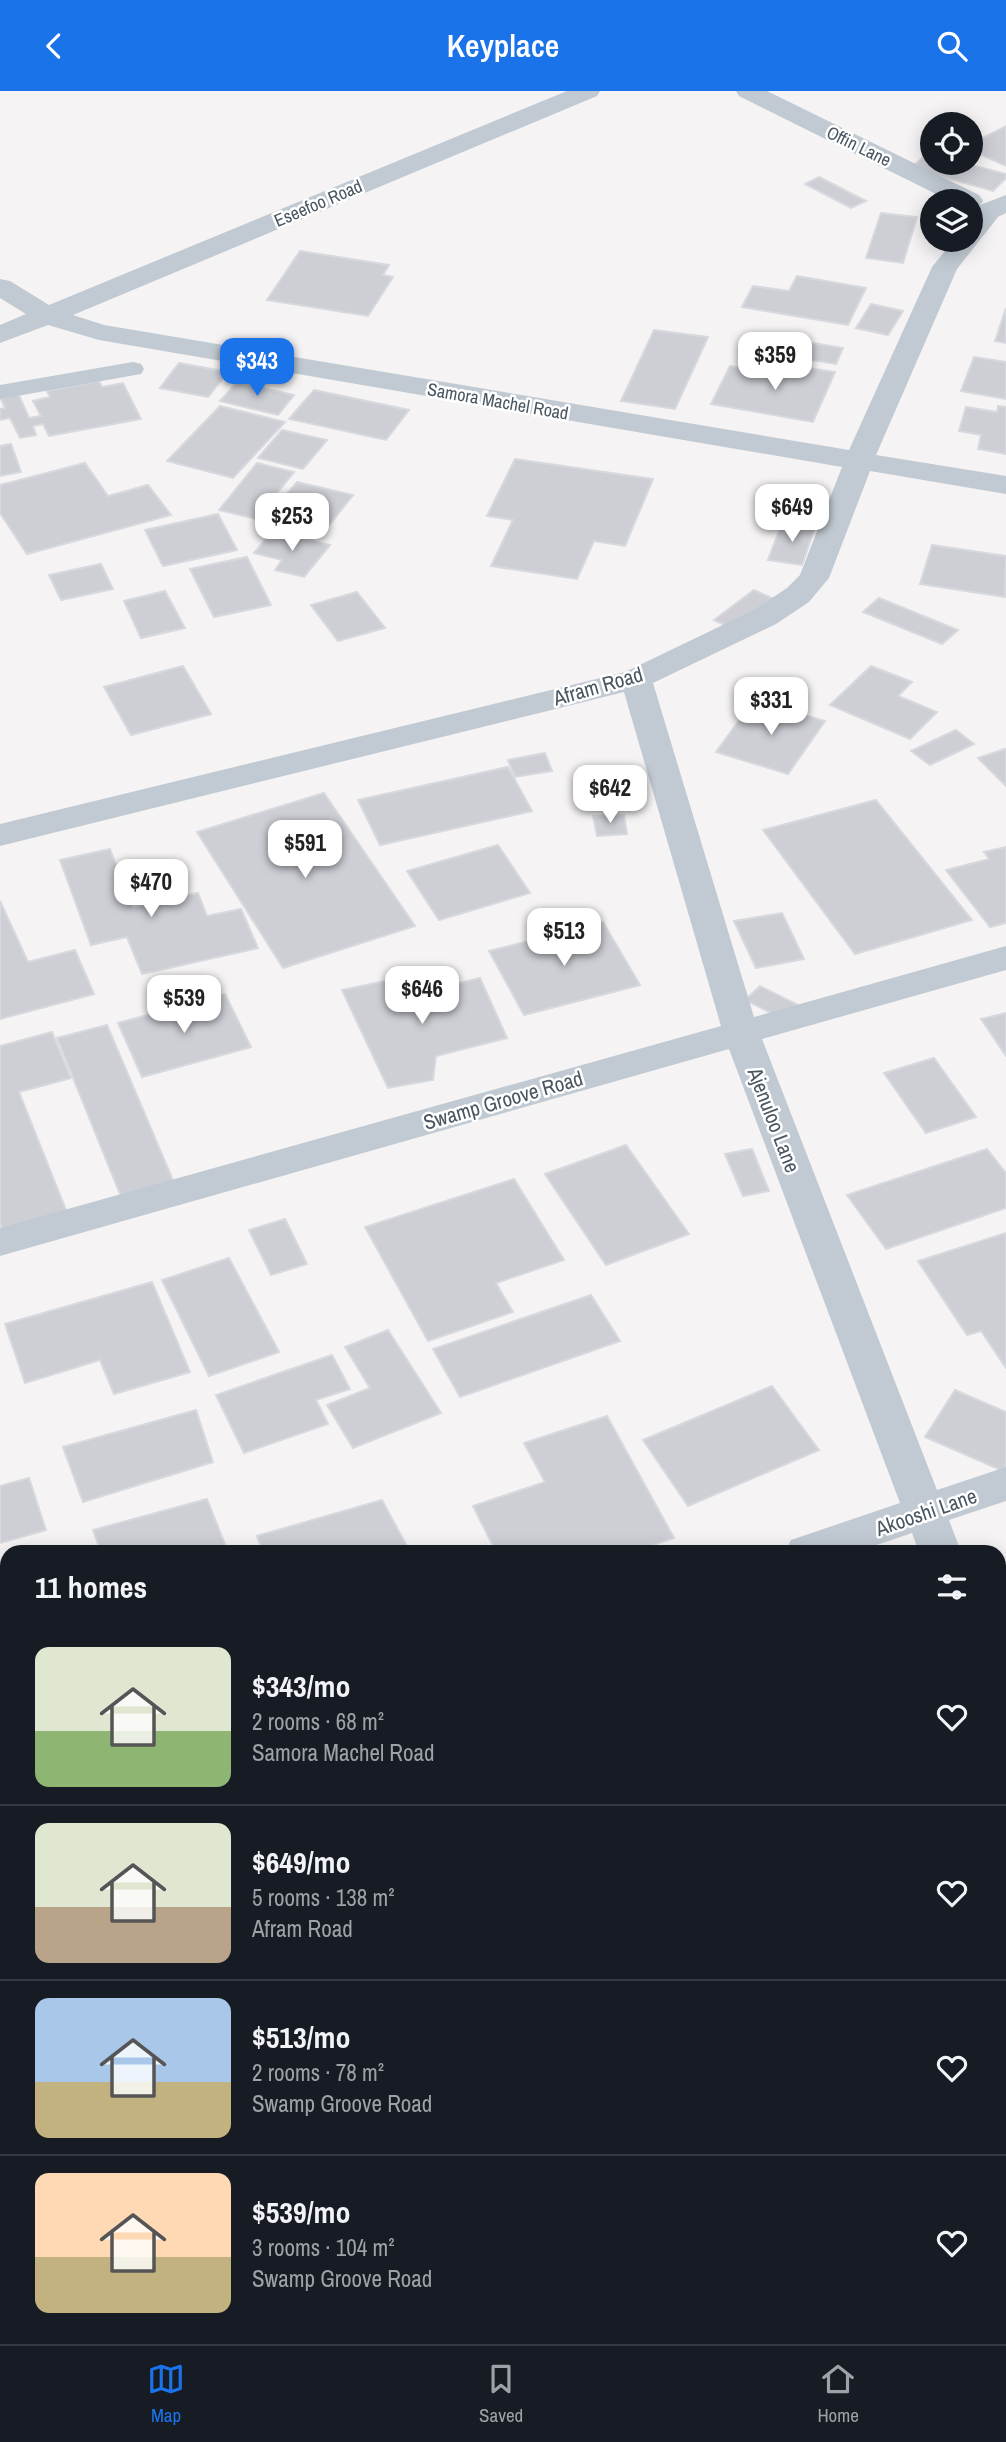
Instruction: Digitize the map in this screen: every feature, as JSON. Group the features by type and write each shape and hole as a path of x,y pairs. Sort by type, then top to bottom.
{"street":[{"name":"Eseefoo Road","path":"0,335 588,91"},
{"name":"Offin Lane","path":"748,91 989,206"},
{"name":"Afram Road","path":"0,835 636,679 765,617 798,595 814,578 859,461 946,267 958,252"},
{"name":"Samora Machel Road","path":"0,286 49,316 99,332 1006,485"},
{"name":"Ajenuloo Lane","path":"636,679 741,1033 937,1545"},
{"name":"Swamp Groove Road","path":"0,1242 1006,958"},
{"name":"Akooshi Lane","path":"827,1545 1006,1484"}],"lane":[{"path":"0,392 133,369"}],"building":[{"path":"1006,126 1006,166 983,155 983,138"},
{"path":"920,160 920,171 911,168"},
{"path":"983,168 1006,174 1006,178 993,191 936,175 983,175"},
{"path":"819,177 866,201 851,208 805,184"},
{"path":"881,213 917,217 903,263 866,258"},
{"path":"300,251 389,265 383,275 393,277 368,316 267,300"},
{"path":"797,276 866,288 848,325 742,307 753,286 789,291"},
{"path":"871,304 903,311 888,335 856,328"},
{"path":"1006,308 1006,343 995,341"},
{"path":"654,330 708,337 675,409 621,401"},
{"path":"758,334 843,348 836,364 750,350"},
{"path":"974,357 1006,362 1006,399 961,391"},
{"path":"179,363 228,372 208,397 160,388"},
{"path":"730,366 791,376 796,366 835,372 813,422 711,404"},
{"path":"99,381 102,387 123,383 141,419 49,436 43,424 33,426 36,435 20,438 10,418 0,420 0,409 5,408 0,397 18,393 29,418 41,416 33,401 50,397 47,391"},
{"path":"237,382 294,395 278,415 220,401"},
{"path":"314,390 409,410 386,440 289,419"},
{"path":"220,406 285,422 233,478 167,461"},
{"path":"998,406 1006,407 1006,454 978,449 981,435 959,431 966,407 997,412"},
{"path":"282,430 327,440 303,469 258,458"},
{"path":"11,444 21,472 0,476 0,446"},
{"path":"515,459 653,479 625,546 594,541 577,579 491,566 513,520 487,516"},
{"path":"85,463 108,496 148,485 171,515 27,554 0,513 0,485"},
{"path":"257,463 294,472 256,519 219,510"},
{"path":"297,482 353,495 319,538 273,527 291,506 279,503"},
{"path":"218,514 237,550 163,566 145,530"},
{"path":"782,523 815,527 802,565 768,560"},
{"path":"272,531 330,545 304,577 275,570 282,560 254,553"},
{"path":"932,545 1006,556 1005,597 920,584"},
{"path":"247,557 271,605 214,617 190,569"},
{"path":"101,564 113,589 61,600 49,575"},
{"path":"754,590 774,599 735,630 714,620"},
{"path":"165,591 185,628 141,638 124,601"},
{"path":"357,592 385,628 338,641 311,605"},
{"path":"879,598 958,630 942,644 863,612"},
{"path":"183,666 211,714 131,735 104,687"},
{"path":"871,666 912,682 898,696 937,712 910,739 830,705"},
{"path":"754,700 825,721 788,774 716,752"},
{"path":"956,730 974,744 930,765 911,751"},
{"path":"1006,750 1006,786 978,758"},
{"path":"545,753 552,771 515,777 508,760"},
{"path":"508,767 532,811 380,845 358,800"},
{"path":"324,793 415,926 283,968 197,832"},
{"path":"876,800 972,920 855,954 763,830"},
{"path":"624,815 627,834 597,836 593,816"},
{"path":"498,845 530,893 439,920 407,871"},
{"path":"1006,847 1006,923 990,927 946,870 989,859 984,852"},
{"path":"110,849 133,908 198,893 207,916 241,909 258,948 142,974 127,937 91,945 60,860"},
{"path":"0,901 28,962 75,950 94,994 0,1019"},
{"path":"782,913 804,959 756,968 734,921"},
{"path":"603,922 640,985 524,1015 489,951"},
{"path":"480,978 507,1038 436,1056 433,1080 388,1088 342,990 390,980 403,997"},
{"path":"760,986 800,1006 785,1020 745,1000"},
{"path":"225,994 251,1047 142,1077 118,1023"},
{"path":"1006,1013 1006,1056 981,1019"},
{"path":"107,1025 175,1185 122,1199 57,1038"},
{"path":"52,1032 71,1078 19,1092 68,1215 4,1233 0,1224 0,1046"},
{"path":"934,1058 976,1117 926,1133 884,1073"},
{"path":"626,1145 689,1234 606,1265 545,1174"},
{"path":"752,1149 769,1191 743,1196 725,1154"},
{"path":"987,1149 1006,1173 1006,1208 886,1249 847,1195"},
{"path":"514,1179 564,1260 496,1283 513,1312 428,1341 365,1227"},
{"path":"285,1219 307,1264 271,1275 249,1230"},
{"path":"1006,1233 1006,1368 981,1331 967,1335 918,1261"},
{"path":"229,1258 279,1352 209,1376 162,1280"},
{"path":"152,1282 190,1372 114,1394 100,1360 25,1383 5,1324"},
{"path":"591,1295 620,1341 460,1397 433,1349"},
{"path":"388,1330 441,1413 353,1448 327,1405 370,1388 345,1347"},
{"path":"332,1355 350,1389 316,1400 328,1424 244,1453 216,1395"},
{"path":"772,1386 819,1450 688,1506 643,1440"},
{"path":"955,1390 1006,1412 1006,1466 1003,1471 925,1437"},
{"path":"196,1410 213,1462 83,1502 63,1447"},
{"path":"607,1416 674,1538 653,1545 492,1545 473,1506 545,1482 524,1443"},
{"path":"29,1478 46,1530 0,1543 0,1486"},
{"path":"207,1499 225,1545 98,1545 93,1530"},
{"path":"382,1500 406,1545 260,1545 257,1536"}]}
